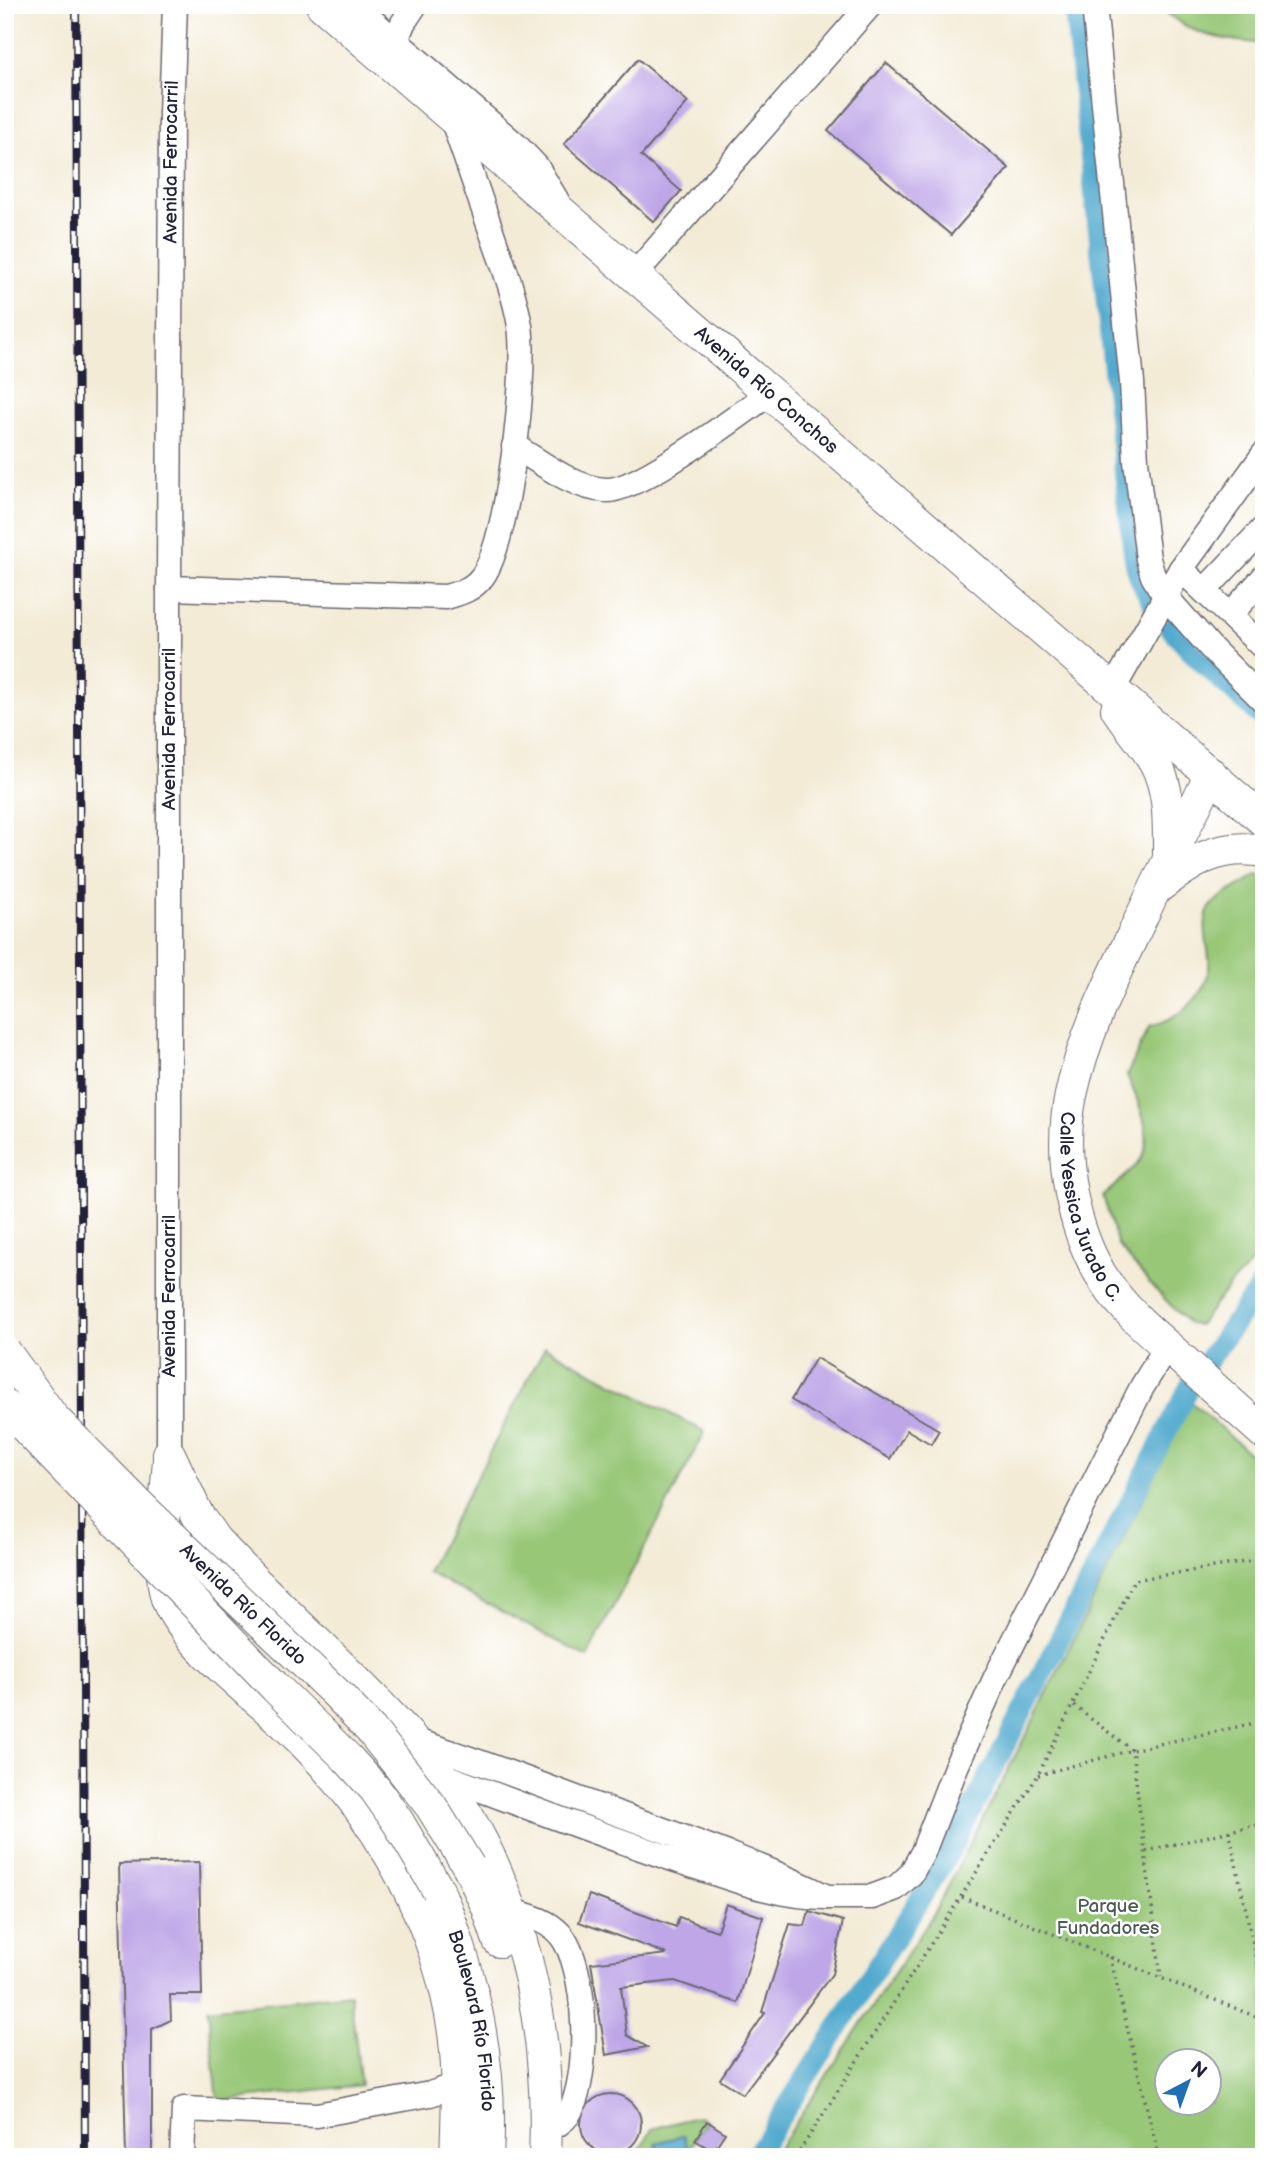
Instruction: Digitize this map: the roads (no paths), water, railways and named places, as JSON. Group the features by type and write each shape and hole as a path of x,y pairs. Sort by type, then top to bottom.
{"main road":[{"name":"Avenida Río Conchos","path":"322,5 1264,821"},
{"path":"1102,680 1154,760 1160,774 1168,810 1168,861"},
{"name":"Calle Yessica Jurado C.","path":"1210,774 1106,992 1082,1056 1070,1097 1069,1176 1075,1216 1086,1249 1107,1284 1130,1312 1264,1433"},
{"path":"1154,890 1192,863 1223,850 1264,850"},
{"name":"Avenida Río Florido","path":"5,1352 53,1418 371,1730 431,1806 469,1867"},
{"name":"Avenida Río Florido","path":"5,1406 347,1758 398,1822 438,1890"},
{"path":"169,1454 198,1516 215,1540 412,1740 439,1774 480,1836 501,1879 536,2002 545,2067 546,2144"},
{"path":"169,1454 163,1550 166,1598 182,1627 199,1645 291,1730 327,1768 362,1811 416,1902 435,1952 451,2014 457,2085 456,2157"},
{"path":"199,1645 193,1609 196,1587 202,1580 217,1573 246,1573"},
{"name":"Boulevard Río Florido","path":"469,1867 488,1908 507,1963 520,2026 527,2085 528,2157"},
{"name":"Boulevard Río Florido","path":"438,1890 457,1936 478,2024 486,2076 489,2130 487,2157"}],"street":[{"name":"Avenida Ferrocarril","path":"169,1454 169,588 171,127 175,5"},
{"path":"354,5 517,146 536,166 566,217"},
{"path":"396,41 403,23 415,5"},
{"path":"634,275 870,5"},
{"path":"1094,5 1132,382 1144,539 1153,576 1160,604 1204,640 1264,701"},
{"path":"169,588 446,597 468,591 490,565 508,492 523,355 520,326 511,289 452,118"},
{"path":"514,446 577,482 606,490 617,489 638,480 676,457 770,393"},
{"path":"1102,680 1160,604 1181,569 1264,453"},
{"path":"1204,591 1264,528"},
{"path":"1181,569 1264,648"},
{"path":"1230,615 1264,577"},
{"path":"412,1740 632,1818 719,1862 764,1890 799,1896 872,1897 896,1888 911,1874 923,1852 956,1767 995,1679 1142,1387 1187,1364"},
{"path":"439,1774 625,1843 719,1862"},
{"path":"536,1810 545,1786"},
{"path":"625,1843 632,1818"},
{"path":"512,1912 542,1920 560,1934 566,1942 578,1976 583,2027 581,2074 569,2113 546,2144"},
{"path":"545,2067 581,2074"},
{"path":"182,2157 184,2109 317,2115 430,2094 457,2085"}],"water":[{"path":"684,2135 687,2145 679,2154 660,2157 656,2143"}],"waterway":[{"path":"1074,5 1137,569 1149,597 1177,636 1264,719"},
{"path":"755,2157 950,1852 1191,1384 1264,1281"}],"railway":[{"path":"76,5 85,2157"}],"park label":[{"name":"Parque Fundadores","path":"1108,1917"}]}
